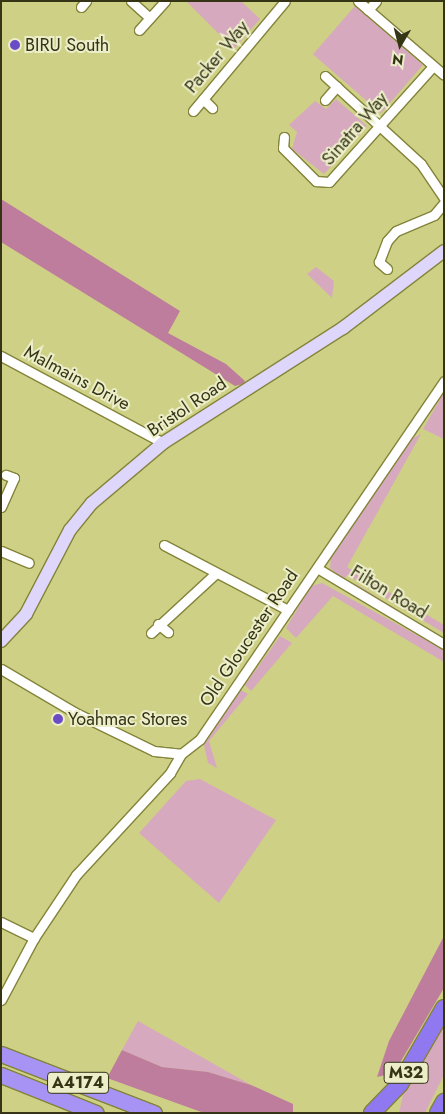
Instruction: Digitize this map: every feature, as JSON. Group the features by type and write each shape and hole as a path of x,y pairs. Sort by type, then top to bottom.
{"highway":[{"name":"M32","path":"372,1113 400,1084 444,1008"},
{"name":"A4174","path":"1,1054 154,1113"},
{"name":"A4174","path":"1,1075 96,1113"}],"main road":[{"name":"Bristol Road","path":"1,642 39,594 70,530 92,503 163,443 343,328 444,251"}],"street":[{"path":"131,1 150,18"},
{"path":"139,30 165,1"},
{"name":"Packer Way","path":"193,111 285,1"},
{"path":"358,1 444,75"},
{"path":"368,10 376,1"},
{"name":"Sinatra Way","path":"284,137 283,148 323,184 330,182 433,66"},
{"path":"325,76 421,164 444,198"},
{"path":"325,100 337,86"},
{"path":"203,99 212,108"},
{"path":"387,269 378,262 387,241 396,231 434,215 444,203"},
{"name":"Malmains Drive","path":"1,356 163,443"},
{"name":"Old Gloucester Road","path":"1,1000 34,938 76,875 170,773 181,754 200,739 444,381"},
{"path":"1,507 14,478 6,475"},
{"path":"164,546 288,610"},
{"path":"1,551 29,563"},
{"name":"Filton Road","path":"317,568 444,644"},
{"path":"151,633 158,624 216,573"},
{"path":"158,624 168,632"},
{"path":"1,669 74,712 154,751 181,754"},
{"path":"1,922 34,938"}],"shaded area":[{"path":"186,1 241,1 260,19 234,49"},
{"path":"355,6 423,65 381,113 313,54"},
{"path":"336,99 367,126 324,174 292,149 297,132 289,125 315,101 326,109"},
{"path":"1,199 180,311 168,333 226,364 245,381 243,384 235,386 1,242"},
{"path":"316,267 334,281 332,298 307,274"},
{"path":"444,392 444,439 423,429"},
{"path":"421,434 347,567 444,625 444,633 347,575 344,580 330,568 331,556 411,439"},
{"path":"322,583 444,650 444,662 333,596 296,638 286,628 311,586"},
{"path":"350,584 356,584 444,639"},
{"path":"280,636 292,643 251,691 245,685"},
{"path":"241,690 248,694 209,741 217,768 208,763 204,745"},
{"path":"200,779 276,820 219,903 139,833 186,781"},
{"path":"444,936 444,988 394,1073 377,1077 389,1041"},
{"path":"444,1017 444,1075 425,1113 399,1113 406,1081"},
{"path":"138,1021 251,1085 208,1072 162,1067 122,1050"},
{"path":"122,1050 162,1067 208,1072 251,1085 293,1104 293,1113 204,1113 107,1078"}],"place":[{"name":"BIRU South","path":"15,45"},
{"name":"Yoahmac Stores","path":"58,719"}]}
